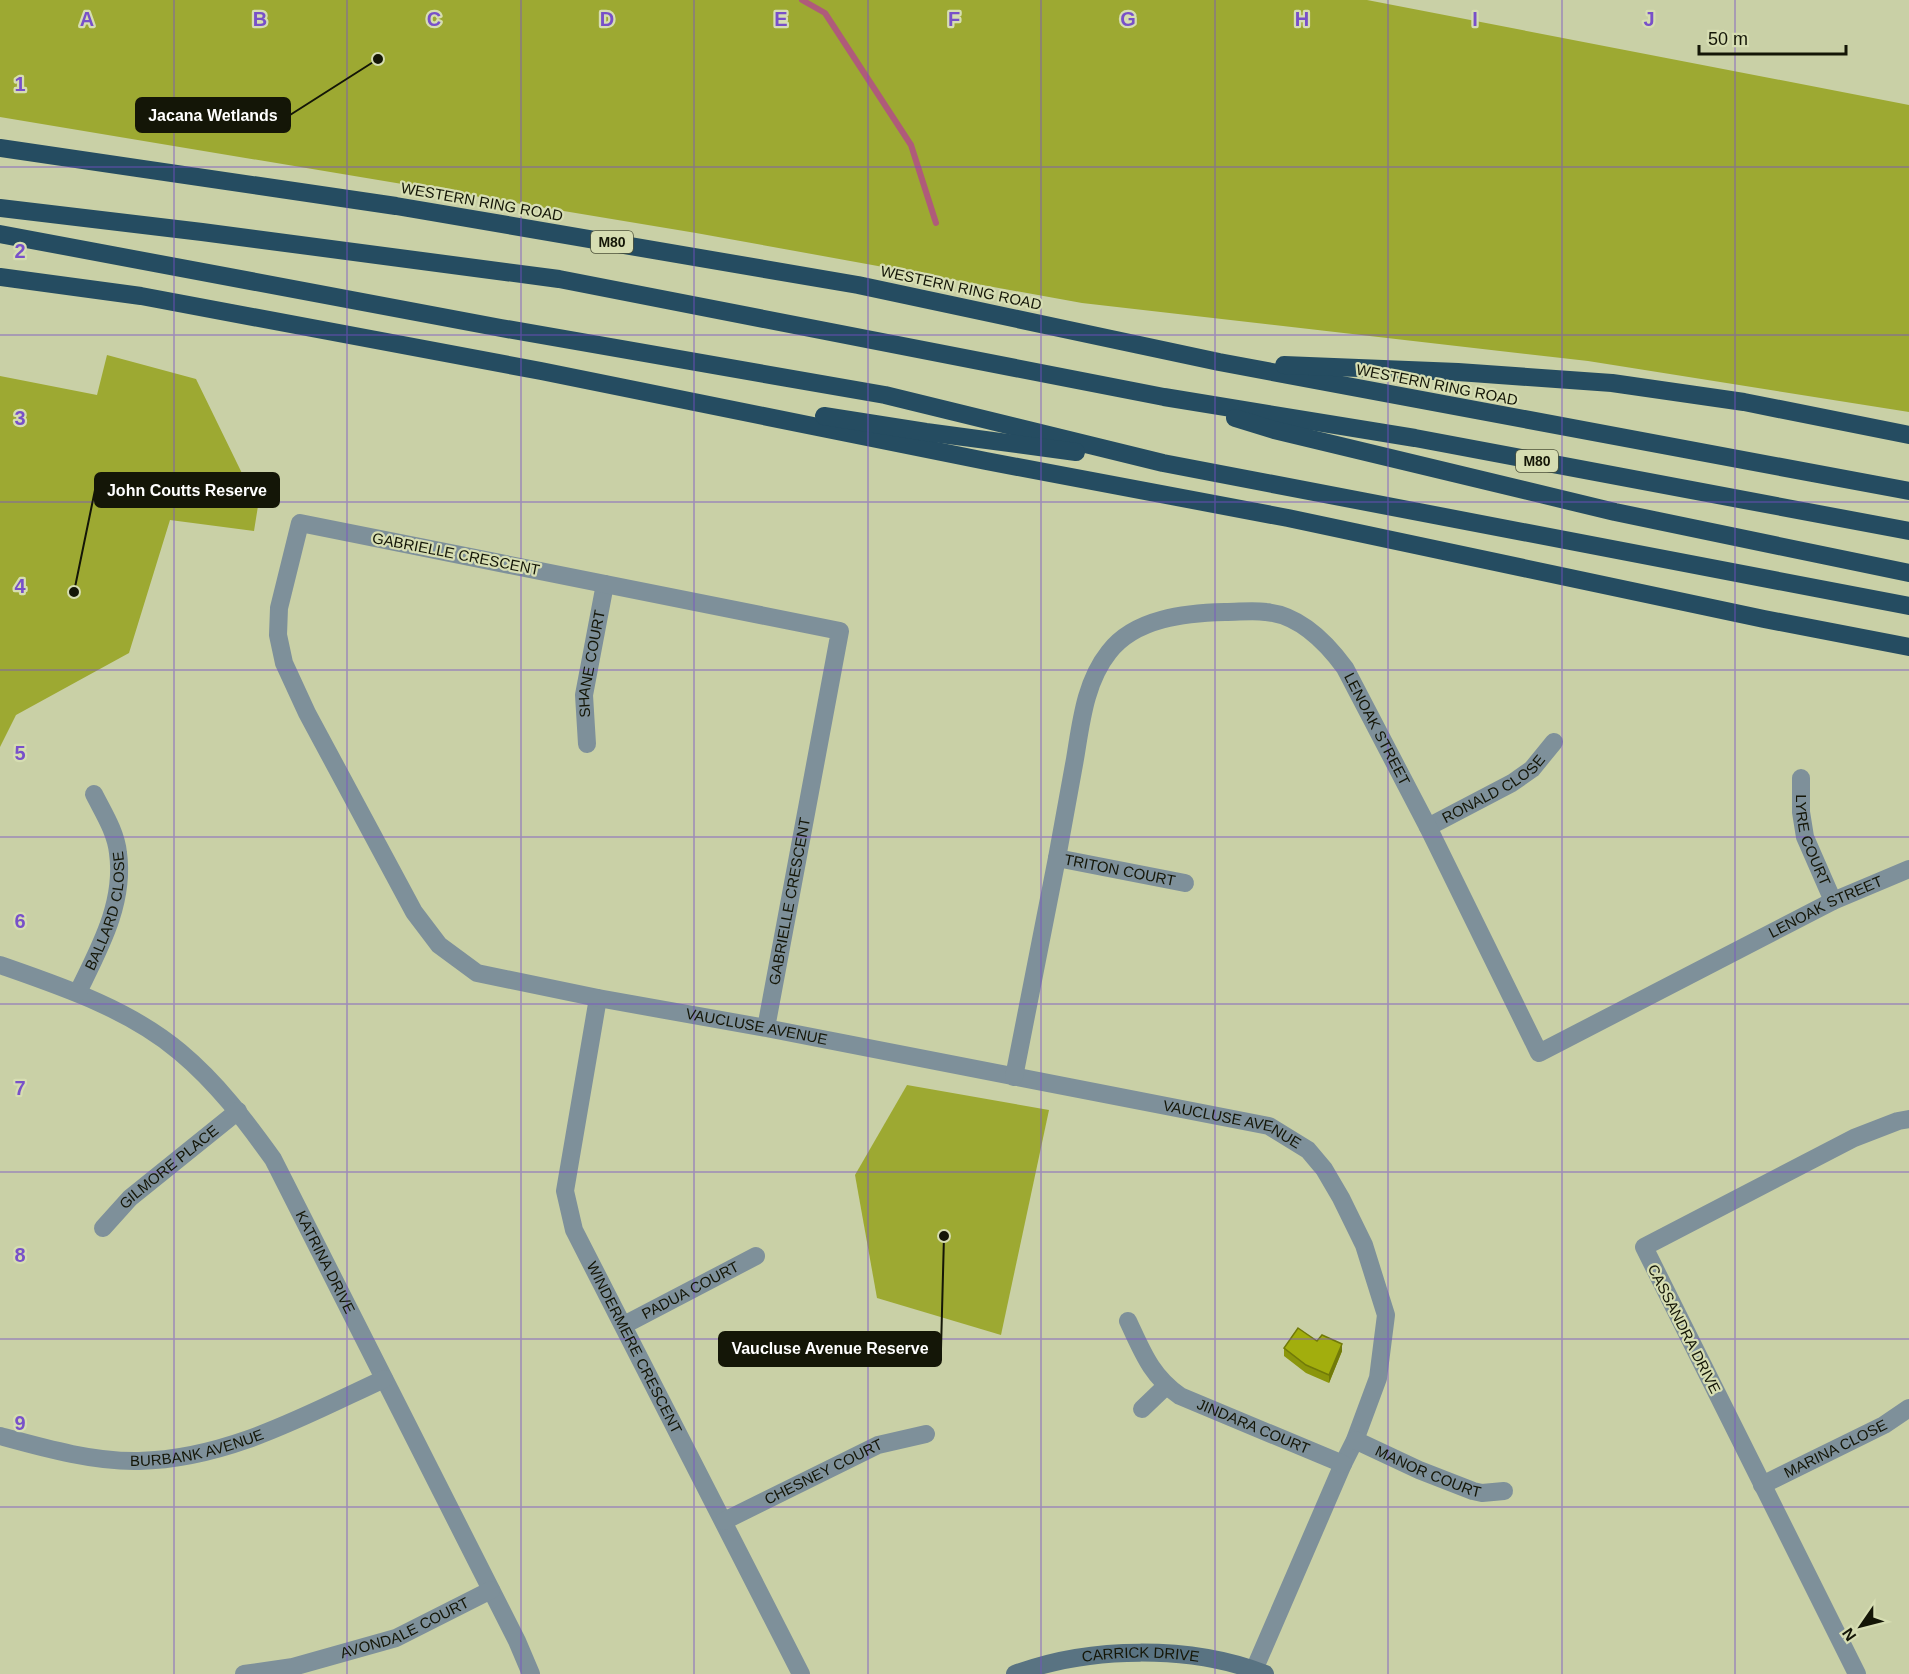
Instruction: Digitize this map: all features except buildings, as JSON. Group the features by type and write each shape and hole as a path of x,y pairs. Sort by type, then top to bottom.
{"highway":[{"name":"WESTERN RING ROAD","path":"0,148 396,206 858,285 1219,362 1909,491"},
{"name":"M80","path":"0,208 559,279 1164,397 1415,438 1909,531"},
{"path":"0,234 501,328 885,395 1163,463 1909,606"},
{"path":"0,277 141,296 541,371 986,461 1288,518 1764,619 1909,647"},
{"path":"1219,362 1458,372 1612,383 1744,402 1909,435"},
{"path":"541,371 926,432 1163,463"},
{"path":"1164,397 1274,430 1615,512 1909,573"}],"street":[{"name":"GABRIELLE CRESCENT","path":"598,998 477,973 439,945 414,912 307,713 284,663 278,635 279,608 300,523 840,632 766,1028"},
{"name":"SHANE COURT","path":"587,744 584,695 605,584"},
{"name":"LENOAK STREET","path":"1014,1077 1082,716 1092,680 1109,651 1133,631 1172,617 1202,613 1266,612 1284,615 1312,631 1331,649 1345,668 1428,827 1539,1053 1833,902 1909,869"},
{"name":"RONALD CLOSE","path":"1428,827 1512,783 1532,769 1554,742"},
{"name":"LYRE COURT","path":"1801,778 1804,837 1833,902"},
{"name":"BALLARD CLOSE","path":"78,992 103,943 117,897 118,853 109,823 94,794"},
{"name":"TRITON COURT","path":"1057,858 1185,883"},
{"name":"KATRINA DRIVE","path":"0,965 78,992 136,1022 179,1051 213,1082 238,1111 273,1159 517,1641 531,1674"},
{"name":"VAUCLUSE AVENUE","path":"598,998 766,1028 1269,1126 1308,1149 1324,1169 1341,1198 1364,1245 1386,1315 1378,1378 1356,1440 1343,1464 1259,1672"},
{"name":"WINDERMERE CRESCENT","path":"598,998 565,1191 574,1230 801,1674"},
{"name":"GILMORE PLACE","path":"103,1228 130,1198 238,1111"},
{"name":"CASSANDRA DRIVE","path":"1857,1674 1644,1247 1854,1138 1909,1119"},
{"name":"PADUA COURT","path":"624,1325 756,1257"},
{"name":"JINDARA COURT","path":"1128,1321 1149,1366 1166,1386 1180,1396 1343,1464"},
{"name":"BURBANK AVENUE","path":"0,1436 70,1454 139,1461 178,1456 220,1449 266,1434 384,1379"},
{"path":"1142,1409 1166,1386"},
{"name":"MARINA CLOSE","path":"1762,1485 1884,1425 1909,1408"},
{"name":"CHESNEY COURT","path":"724,1521 878,1445 926,1434"},
{"name":"MANOR COURT","path":"1356,1440 1419,1470 1473,1491 1482,1493 1504,1491"},
{"name":"AVONDALE COURT","path":"244,1674 293,1667 396,1638 491,1590"},
{"name":"CARRICK DRIVE","path":"1015,1674 1074,1657 1151,1653 1208,1658 1259,1672"}],"green space":[{"path":"0,0 1367,0 1909,105 1909,412 1588,361 1082,303 696,233 0,117"},
{"path":"107,355 196,379 258,506 254,531 170,520 129,653 16,715 0,747 0,376 97,395"},
{"path":"907,1085 1049,1110 1001,1335 877,1298 855,1175"}],"waterway":[{"path":"802,0 825,13 911,145 936,223"}],"place":[{"name":"Jacana Wetlands","path":"378,59"},
{"name":"John Coutts Reserve","path":"74,592"},
{"name":"Vaucluse Avenue Reserve","path":"944,1236"}]}
